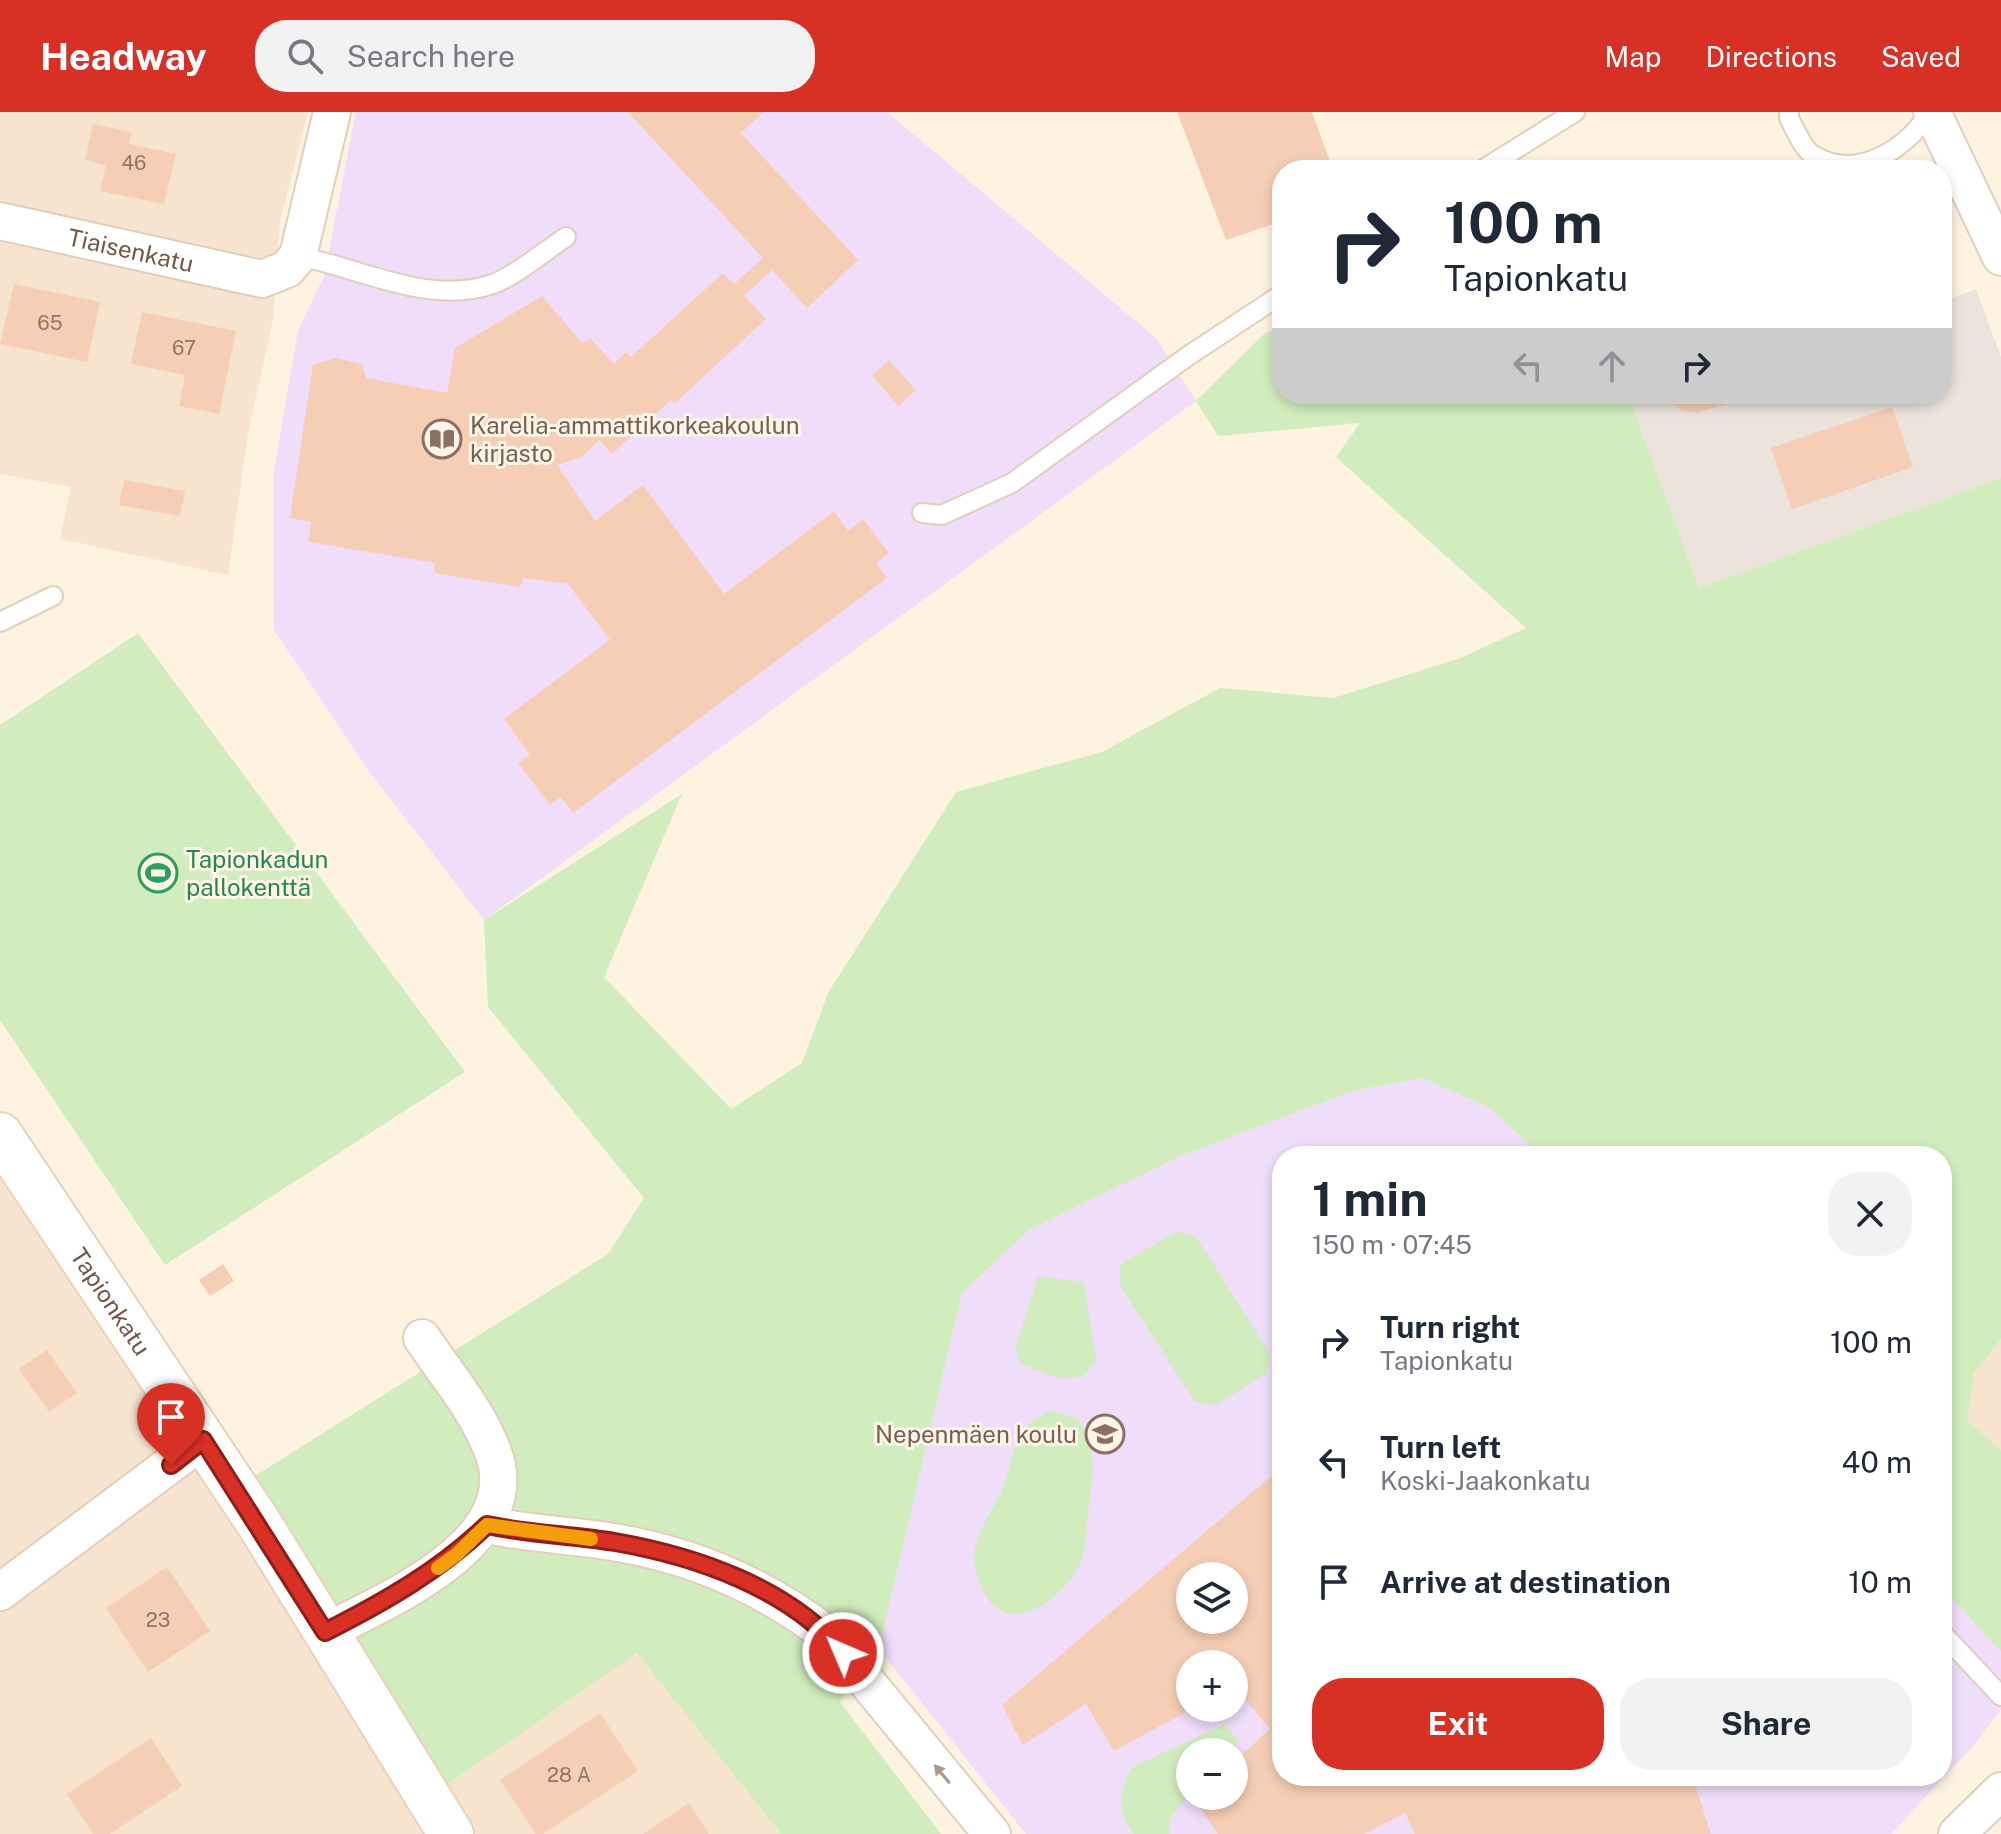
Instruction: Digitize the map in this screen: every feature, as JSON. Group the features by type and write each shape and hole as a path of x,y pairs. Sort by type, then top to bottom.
{"street":[{"path":"298,256 332,112"},
{"path":"1931,112 1996,235"},
{"name":"Tiaisenkatu","path":"0,221 262,279 287,269 298,256"},
{"name":"Tapionkatu","path":"0,1135 203,1440 451,1834"},
{"path":"325,1632 416,1582 456,1555 487,1525 498,1492 493,1452 465,1401 422,1338"},
{"path":"0,1592 203,1440"},
{"path":"487,1525 664,1553 734,1578 802,1615 829,1636 992,1834"},
{"path":"1957,1834 2001,1791"}],"lane":[{"path":"1498,160 1575,112"},
{"path":"1789,112 1789,118 1810,155 1824,160"},
{"path":"1872,160 1891,152 1916,134 1931,112"},
{"path":"298,256 389,282 438,290 494,284 566,237"},
{"path":"922,513 942,515 1012,483 1188,356 1272,301"},
{"path":"0,622 53,596"},
{"path":"1952,1644 2001,1696"}],"shaded area":[{"path":"0,112 308,112 280,221 273,320 248,433 228,575 60,539 71,487 0,474"},
{"path":"356,112 887,112 1156,338 1196,401 484,920 368,770 274,630 273,477 298,331 324,276"},
{"path":"1976,289 2001,357 2001,478 1699,588 1632,404 1952,404 1952,298"},
{"name":"Nepenmäen koulu","path":"1422,1078 1490,1108 1530,1146 1272,1146 1272,1786 1936,1786 1891,1834 1026,1834 879,1649 962,1293 1029,1230 1181,1156 1353,1091"},
{"path":"0,1153 438,1791 637,1653 781,1834 0,1834"},
{"path":"2001,1339 2001,1450 1967,1420 1974,1372"},
{"name":"Nepenmäen koulu","path":"1952,1598 2001,1652 2001,1709 1952,1769"}],"green space":[{"path":"1272,330 1272,404 1632,404 1699,588 2001,478 2001,1339 1974,1373 1967,1420 2001,1450 2001,1652 1952,1598 1952,1146 1530,1146 1490,1108 1422,1078 1353,1091 1181,1156 1029,1230 962,1293 879,1649 840,1702 941,1834 781,1834 637,1653 438,1791 242,1484 608,1254 644,1198 488,1007 484,920 682,794 604,977 731,1109 802,1063 828,993 956,792 1102,752 1220,688 1333,698 1458,659 1526,628 1336,457 1360,423 1218,436 1196,401 1264,334"},
{"name":"Tapionkadun pallokenttä","path":"138,633 465,1072 165,1265 0,1020 0,725"},
{"path":"1176,1232 1195,1235 1270,1354 1267,1373 1216,1405 1195,1402 1119,1284 1121,1264"},
{"path":"1038,1276 1084,1282 1096,1360 1083,1377 1056,1378 1022,1364 1015,1349"},
{"path":"1052,1411 1077,1418 1091,1450 1092,1481 1084,1553 1079,1566 1057,1593 1044,1604 1016,1614 1002,1611 990,1601 977,1576 975,1548 1004,1484 1019,1436 1037,1418"},
{"path":"1225,1724 1236,1738 1195,1738"},
{"path":"1176,1747 1177,1810 1170,1819 1169,1834 1134,1834 1128,1826 1122,1802 1124,1785 1131,1768"}],"building":[{"path":"628,112 764,112 741,133 858,260 807,308 772,270 744,296 766,319 674,404 671,400 612,454 599,440 580,458 557,465 595,521 643,485 724,594 834,511 848,531 863,519 889,553 876,563 887,578 573,813 561,797 550,805 518,763 530,755 504,719 610,640 568,584 523,578 520,587 434,573 435,563 309,542 311,522 290,518 313,365 336,358 362,364 366,378 447,393 455,348 542,296 582,343 591,339 614,364 626,352 631,357 723,273 734,284 763,258"},
{"path":"1177,112 1312,112 1329,160 1272,160 1272,224 1226,240"},
{"path":"93,124 132,132 129,144 176,154 164,204 100,191 106,165 85,160"},
{"path":"14,284 100,302 87,362 0,344"},
{"path":"142,312 236,331 219,414 179,406 185,375 131,364"},
{"path":"889,360 916,390 899,406 872,376"},
{"path":"1674,404 1727,404 1697,413 1681,410"},
{"path":"1892,407 1913,467 1792,509 1771,448"},
{"path":"124,480 185,491 180,516 119,505"},
{"path":"223,1264 234,1281 210,1296 199,1280"},
{"path":"47,1350 77,1393 49,1412 19,1369"},
{"path":"1272,1476 1272,1786 1696,1786 1711,1834 1415,1834 1405,1813 1364,1834 1218,1834 1202,1810 1248,1810 1248,1749 1270,1729 1248,1703 1248,1650 1176,1650 1176,1718 1114,1751 1086,1704 1023,1745 1002,1705"},
{"path":"167,1567 210,1631 148,1672 106,1608"},
{"path":"600,1713 638,1771 543,1834 536,1834 500,1780"},
{"path":"151,1738 182,1786 110,1834 93,1834 67,1794"},
{"path":"689,1803 709,1834 643,1834"}],"slow traffic":[{"path":"438,1568 487,1525 518,1532 591,1539"}],"place":[{"name":"Karelia-ammattikorkeakoulun kirjasto","path":"442,439"},
{"name":"Tapionkadun pallokenttä","path":"158,873"},
{"name":"Nepenmäen koulu","path":"1105,1434"}],"route":[{"path":"171,1465 203,1440 260,1525 325,1632 416,1582 456,1555 487,1525 518,1532 614,1542 709,1567 758,1589 802,1615 829,1636 843,1653"}]}
